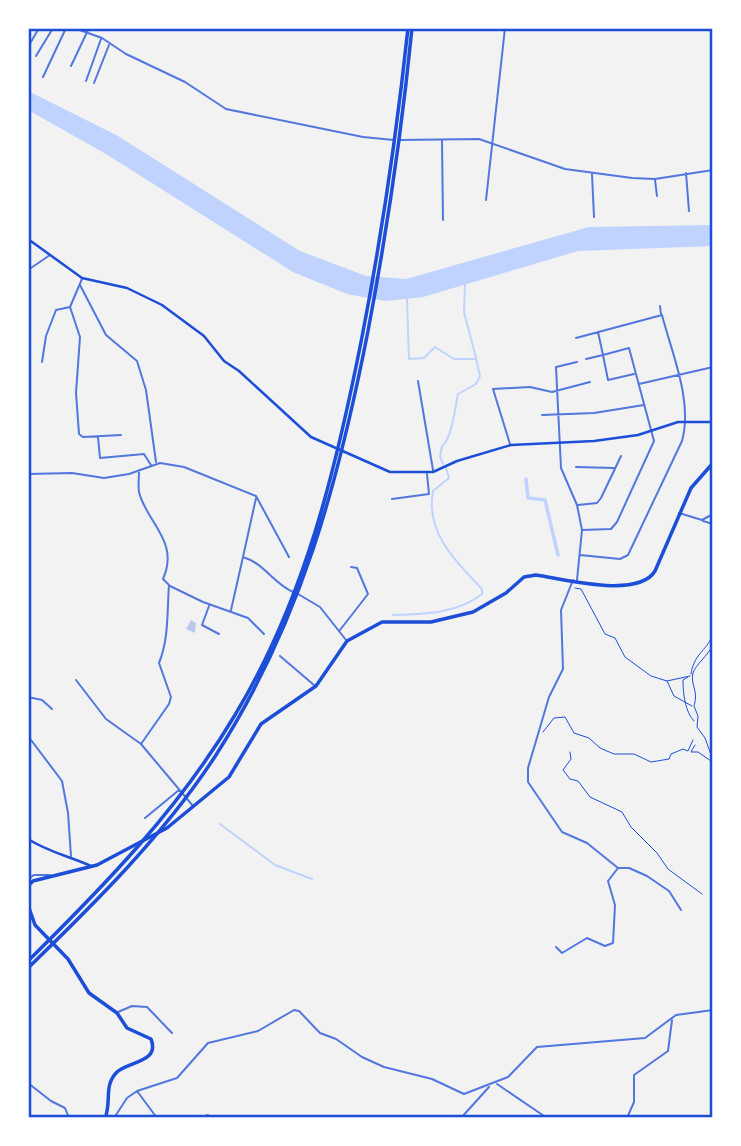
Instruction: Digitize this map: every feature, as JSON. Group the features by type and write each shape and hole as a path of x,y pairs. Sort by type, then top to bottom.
{"main road":[{"path":"28,968 140,851 239,717 280,638 309,567 332,482 378,274 410,28"},
{"path":"28,239 82,278 127,288 162,305 176,318 196,329 224,361 239,371 311,437 387,471 427,473 511,445 562,444 653,431 687,422 713,422"},
{"path":"28,886 33,881 92,867 167,828 232,773 264,720 316,686 347,641 382,622 431,622 473,612 506,593 524,577 536,575 629,586 648,581 658,565 678,513 695,481 713,463"},
{"path":"29,839 44,851 71,856 92,867"},
{"path":"28,905 35,925 68,959 89,993 117,1013 127,1028 145,1035 154,1045 152,1054 146,1059 123,1068 114,1075 110,1082 109,1107 105,1118"},
{"path":"28,961 47,947"}],"street":[{"path":"28,47 39,28"},
{"path":"36,56 53,28"},
{"path":"43,77 66,28"},
{"path":"74,28 102,38 126,54 185,82 226,109 387,141 442,139 492,142 565,169 592,174 655,179 713,170"},
{"path":"71,66 89,28"},
{"path":"486,200 505,28"},
{"path":"86,81 102,38"},
{"path":"94,83 110,43"},
{"path":"442,139 443,220"},
{"path":"686,173 689,211"},
{"path":"592,174 594,217"},
{"path":"655,179 657,196"},
{"path":"28,270 51,254"},
{"path":"82,278 70,307 80,337 76,393 80,435 121,435"},
{"path":"80,285 106,335 137,361 146,390 157,457 154,461 157,463"},
{"path":"580,555 620,559 628,555 682,441 687,422 678,374 660,306"},
{"path":"42,362 46,336 56,310 70,307"},
{"path":"576,338 662,315"},
{"path":"598,331 608,380 635,373"},
{"path":"582,530 600,532 611,529 617,522 652,446 653,431 629,348 586,359"},
{"path":"576,362 556,367 562,444 561,468 577,505 582,530 580,555 575,580 561,610 563,669 550,697 528,768 528,782 562,832 587,843 618,867 629,868 669,891 681,910"},
{"path":"639,384 713,367"},
{"path":"418,381 433,472"},
{"path":"511,445 493,389 530,387 557,391 590,382"},
{"path":"542,415 594,413 645,404"},
{"path":"97,436 100,458 144,454 151,466"},
{"path":"577,505 597,503 621,456"},
{"path":"28,474 72,473 104,478 157,463 184,467 256,496 289,557"},
{"path":"576,467 615,468"},
{"path":"139,470 142,499 162,534 166,559 163,579 169,586 209,605 248,618 264,634"},
{"path":"392,499 429,495 427,473"},
{"path":"231,611 256,496"},
{"path":"678,513 713,524"},
{"path":"702,520 713,513"},
{"path":"243,557 262,565 288,590 306,597 320,607 347,641"},
{"path":"339,631 368,594 356,568 351,567"},
{"path":"141,744 171,697 159,663 164,649 169,586"},
{"path":"209,605 202,625 219,634"},
{"path":"280,656 316,686"},
{"path":"76,680 106,719 141,744 194,806"},
{"path":"28,697 42,700 52,709"},
{"path":"28,736 62,781 68,813 71,856"},
{"path":"145,818 184,792"},
{"path":"28,851 29,839"},
{"path":"556,947 562,953 587,938 605,946 613,943 615,905 608,881 618,867"},
{"path":"28,879 34,875 54,877"},
{"path":"117,1013 132,1006 147,1007 172,1033"},
{"path":"114,1118 127,1098 137,1091 177,1078 208,1043 258,1031 294,1010 306,1017 320,1033 336,1039 362,1057 384,1067 432,1079 464,1094 508,1077"},
{"path":"503,1086 508,1077 537,1047 604,1044 645,1038 672,1018 687,1011 713,1010"},
{"path":"627,1118 634,1102 634,1075 668,1051 672,1018"},
{"path":"28,1083 65,1108 69,1118"},
{"path":"496,1083 547,1118"},
{"path":"461,1118 490,1086"},
{"path":"137,1091 157,1118"},
{"path":"199,1118 208,1115"}],"path":[{"path":"575,580 574,587 581,589 604,634 615,638 625,657 651,676 667,681 690,675"},
{"path":"694,721 685,701 683,680 690,675 696,655 711,640 713,633"},
{"path":"712,646 694,670 693,677 698,695 694,706 698,716 696,725 713,760"},
{"path":"667,681 674,696 692,706"},
{"path":"542,734 554,718 565,717 574,733 589,738 606,751 634,754 651,762 669,759 671,754 682,749 688,751 693,740 695,745 691,752 698,752 711,761 713,773"},
{"path":"570,752 571,759 563,770 570,779 578,781 590,797 622,812 631,827 657,853 668,869 702,894"}],"water":[{"path":"28,91 118,136 300,251 366,276 406,279 589,227 713,225 713,246 578,251 423,297 386,301 347,294 293,272 106,154 28,110"}],"building":[{"path":"191,620 196,623 195,633 186,629"}],"waterway":[{"path":"465,282 464,312 476,358"},
{"path":"407,299 409,359 424,358 435,347 454,359 476,359 480,376 476,384 458,394 451,430 442,446 440,457 443,464"},
{"path":"393,615 451,609 482,594 482,589 445,545 434,520 433,491 449,478 446,468"},
{"path":"526,479 528,498 545,500 558,555"},
{"path":"220,824 275,865 312,879"}]}
